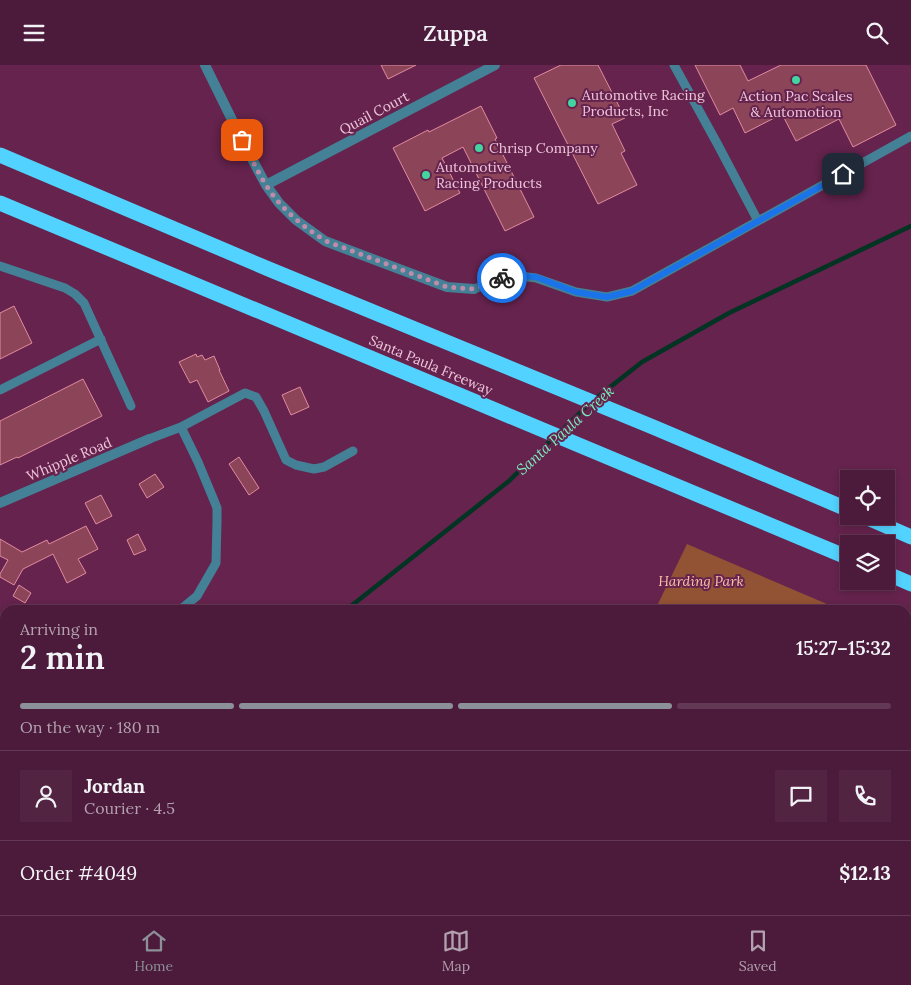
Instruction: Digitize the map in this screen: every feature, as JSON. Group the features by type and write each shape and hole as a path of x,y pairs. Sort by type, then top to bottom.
{"highway":[{"name":"Santa Paula Freeway","path":"0,155 271,270 840,506"},
{"name":"Santa Paula Freeway","path":"0,203 840,554"},
{"path":"884,525 911,537"},
{"path":"895,577 911,584"}],"street":[{"path":"205,65 266,185 279,203 296,220 326,241 447,287 474,289"},
{"name":"Quail Court","path":"266,185 495,65"},
{"name":"Whipple Road","path":"0,503 149,439"}],"lane":[{"path":"674,65 758,221"},
{"path":"474,289 511,275 536,277 576,292 607,297 632,291 911,136"},
{"path":"0,266 65,288 84,303 132,406"},
{"path":"0,390 101,339"},
{"path":"149,439 180,427 245,393 256,397 286,460 306,468 319,468 353,451"},
{"path":"180,427 198,462 213,498 217,521 216,563 197,596 186,605"}],"green space":[{"name":"Harding Park","path":"687,544 829,605 657,605"}],"building":[{"path":"381,65 416,65 388,79"},
{"path":"561,65 598,65 625,118 612,124 625,151 621,153 637,185 598,204 534,78"},
{"path":"695,65 740,65 748,81 781,65 866,65 896,125 853,147 839,119 796,141 782,114 745,133 733,108 720,115"},
{"path":"481,106 497,138 495,139 534,217 505,231 463,147 442,158 460,193 425,211 393,148"},
{"path":"14,306 32,343 0,359 0,313"},
{"path":"196,354 197,357 202,355 205,360 214,356 229,391 208,402 197,380 190,383 179,362"},
{"path":"83,379 102,416 0,465 0,421"},
{"path":"300,387 309,407 291,415 282,395"},
{"path":"239,457 259,488 249,495 229,464"},
{"path":"155,474 164,487 147,498 139,484"},
{"path":"101,495 112,516 96,524 85,503"},
{"path":"86,526 98,549 78,559 86,573 67,583 53,554 23,569 14,585 0,577 8,560 0,556 0,539 22,552 47,540 49,544"},
{"path":"138,534 146,550 134,555 127,540"},
{"path":"19,585 31,593 25,603 13,596"}],"waterway":[{"name":"Santa Paula Creek","path":"595,399 642,362 729,313 911,226"},
{"name":"Santa Paula Creek","path":"559,433 589,404"},
{"name":"Santa Paula Creek","path":"352,605 509,481 553,438"}],"way so far":[{"path":"242,140 266,185 279,203 296,220 326,241 447,287 474,289 502,278"}],"place":[{"name":"Action Pac Scales & Automotion","path":"796,80"},
{"name":"Automotive Racing Products, Inc","path":"572,103"},
{"name":"Chrisp Company","path":"479,148"},
{"name":"Automotive Racing Products","path":"426,175"}],"route":[{"path":"502,278 511,275 536,277 576,292 607,297 632,291 843,174"}]}
